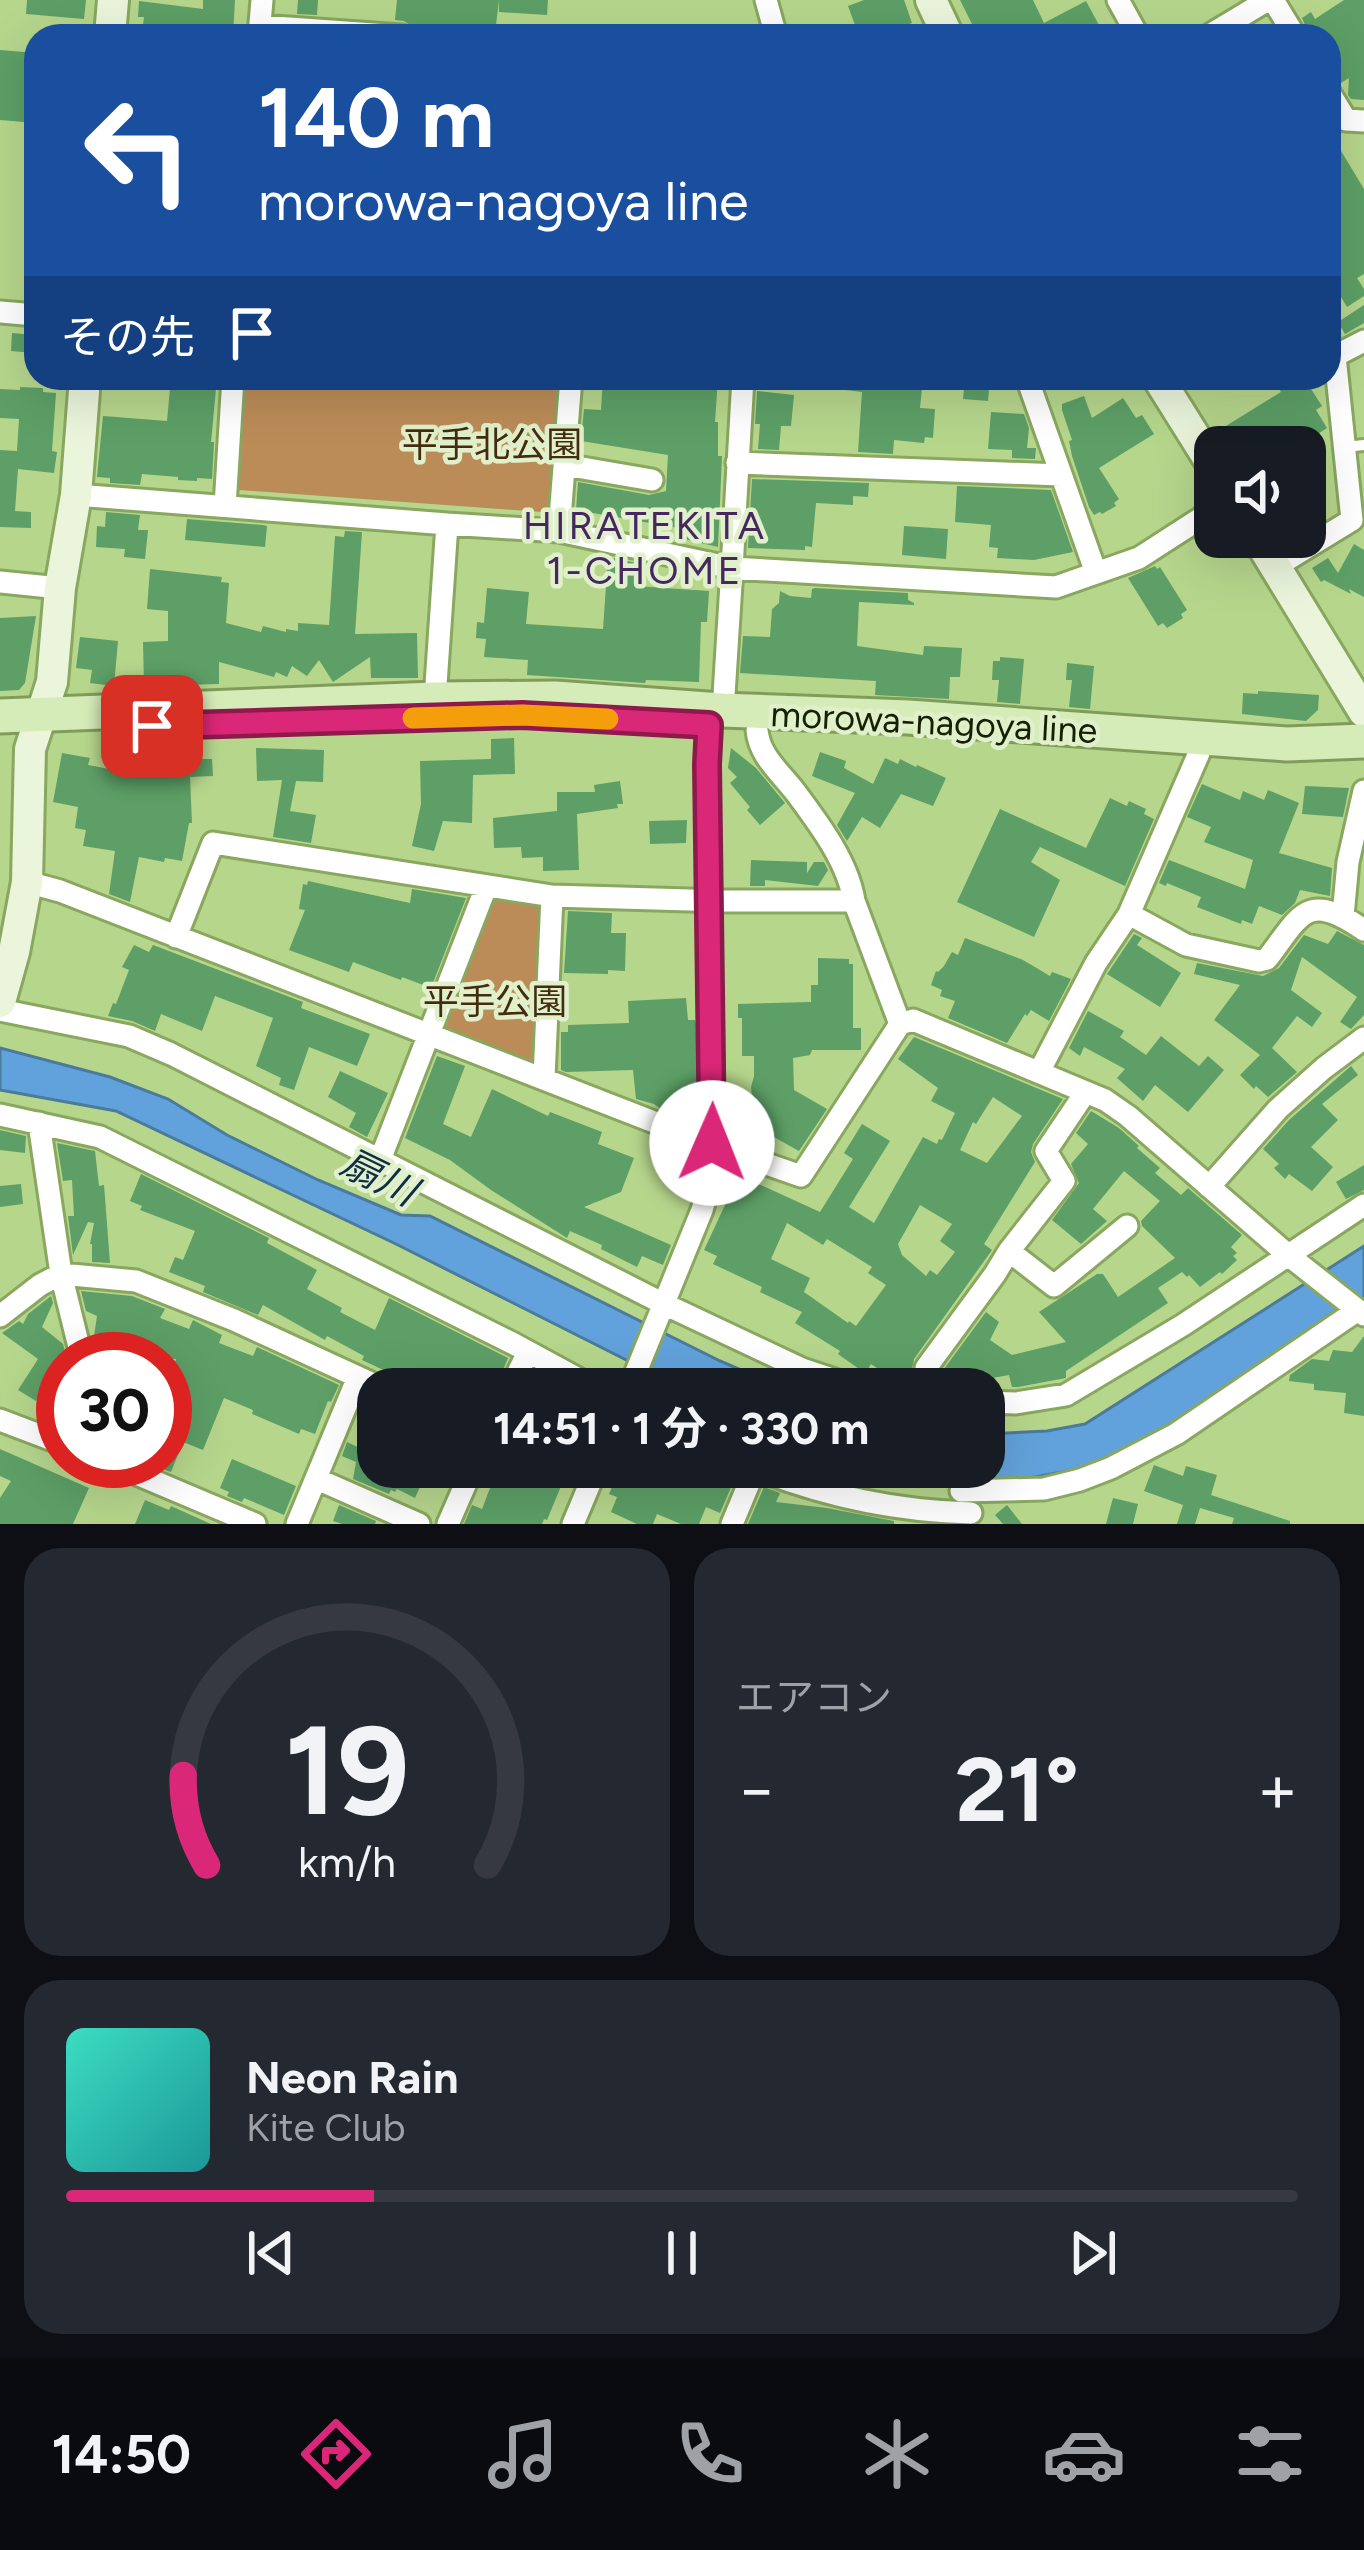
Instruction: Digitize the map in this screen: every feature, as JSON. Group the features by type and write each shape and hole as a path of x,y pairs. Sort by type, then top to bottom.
{"main road":[{"name":"morowa-nagoya line","path":"0,734 39,724 435,699 555,698 715,717 757,730 1364,760"},
{"name":"morowa-nagoya line","path":"0,716 39,724 522,715 908,717 1267,742 1364,741"}],"street":[{"path":"1229,24 1270,0"},
{"path":"84,390 52,682 30,749 27,882 0,1006 130,1036 171,1054 380,1160 659,1313 799,1368"},
{"path":"225,506 232,390"},
{"path":"559,531 571,390"},
{"path":"637,1368 711,1178 707,764 724,694 742,390"},
{"path":"1031,390 1096,573"},
{"path":"1166,390 1194,435"},
{"path":"1275,567 1352,520 1354,446 1341,390"},
{"path":"737,463 1061,475"},
{"path":"565,465 652,480"},
{"path":"76,495 559,531 732,568 1056,587 1139,557 1194,522"},
{"path":"435,699 447,524"},
{"path":"1270,558 1364,712"},
{"path":"0,582 60,587"},
{"path":"757,730 758,746 795,792 851,882 900,1024"},
{"path":"1040,1072 1096,963 1129,914 1198,753"},
{"path":"1343,916 1348,862 1364,791"},
{"path":"176,937 212,843 552,896 854,901"},
{"path":"27,882 801,1176 900,1024 913,1020 1106,1100 1360,1311 1176,1434 1111,1468 1044,1489 1005,1485"},
{"path":"380,1160 486,887"},
{"path":"544,1078 552,896"},
{"path":"1129,914 1186,946 1259,961 1267,958 1309,909 1343,916 1364,930"},
{"path":"1209,1187 1278,1109 1364,1038"},
{"path":"926,1368 1064,1181 1046,1151 1085,1093"},
{"path":"0,1115 100,1137 558,1368"},
{"path":"39,1123 61,1274 75,1332"},
{"path":"1005,1403 1066,1395 1297,1262 1364,1205"},
{"path":"1010,1251 1054,1286 1127,1226"},
{"path":"0,1316 61,1274 136,1281 357,1377"},
{"path":"520,1368 528,1352"},
{"path":"297,1524 357,1379"},
{"path":"0,1420 36,1434"},
{"path":"316,1479 419,1524"},
{"path":"170,1488 255,1524"},
{"path":"448,1524 464,1488"},
{"path":"574,1524 589,1488"},
{"path":"732,1524 746,1488"},
{"path":"819,1488 855,1499 975,1518"},
{"path":"960,1488 975,1518"}],"green space":[{"name":"平手北公園","path":"241,390 562,390 553,505 542,512 239,490 233,485"},
{"name":"平手公園","path":"486,898 535,900 545,910 539,1054 525,1063 442,1031 438,1021"}],"water":[{"path":"0,1048 110,1077 168,1099 227,1135 318,1180 401,1215 430,1216 736,1368 642,1368 116,1111 0,1090"},
{"path":"1364,1246 1364,1298 1160,1432 1085,1468 1005,1482 1005,1433 1085,1424"}],"building":[{"path":"27,0 86,0 84,19 26,14"},
{"path":"203,0 235,0 234,24 143,24 144,17 138,17 139,1 203,9"},
{"path":"298,0 318,0 317,15 297,14"},
{"path":"397,0 499,0 496,24 395,20"},
{"path":"499,0 548,0 547,15 499,12"},
{"path":"864,0 904,0 912,23 855,24 848,6"},
{"path":"960,0 1033,0 1044,23 1086,1 1098,24 972,24"},
{"path":"1344,0 1364,0 1364,100 1348,95 1349,78 1341,83 1341,24 1305,24 1302,18 1311,12 1315,19"},
{"path":"0,50 24,52 24,122 0,120"},
{"path":"1341,151 1364,189 1364,274 1357,278 1364,296 1347,307 1341,297"},
{"path":"1364,305 1364,323 1345,334 1341,320"},
{"path":"12,333 24,334 24,352 11,351"},
{"path":"0,389 56,393 54,473 18,469 15,511 31,512 31,528 0,527 0,450 17,451 19,419 0,418"},
{"path":"170,390 216,390 212,479 142,474 140,485 97,477 103,416 167,421"},
{"path":"602,390 717,390 715,422 718,456 722,456 718,547 676,537 678,528 576,510 578,482 649,495 666,491 668,455 581,441 584,409 601,410"},
{"path":"846,390 922,390 920,408 935,409 933,438 925,437 924,443 894,440 893,454 858,452 862,392"},
{"path":"964,390 989,390 988,401 963,399"},
{"path":"1280,390 1312,390 1322,406 1316,410 1326,426 1226,426"},
{"path":"757,391 794,395 791,426 781,426 779,450 758,449"},
{"path":"1084,396 1092,418 1123,398 1154,434 1099,468 1119,499 1116,506 1094,515 1072,456 1062,410 1062,404"},
{"path":"991,412 1024,414 1029,428 1027,448 1036,448 1035,459 1012,458 1012,450 988,449"},
{"path":"752,479 869,483 868,497 853,496 853,505 816,503 812,547 805,546 805,550 748,548"},
{"path":"957,486 1051,490 1073,552 1034,560 997,558 998,548 989,547 991,525 955,522"},
{"path":"106,512 140,515 138,530 148,530 145,559 124,557 125,549 96,547 97,526 105,527"},
{"path":"187,519 267,526 265,547 185,540"},
{"path":"904,526 948,529 946,559 902,555"},
{"path":"345,531 362,532 355,634 417,633 418,678 371,678 370,657 333,682 319,660 307,676 292,666 287,677 219,662 219,684 144,686 143,642 168,641 168,611 147,609 150,569 222,577 221,582 229,583 226,623 261,632 263,626 286,632 298,631 298,623 329,625 335,536 344,537"},
{"path":"1354,544 1364,550 1364,597 1321,582 1312,568 1328,558 1338,573"},
{"path":"608,557 637,563 636,586 709,591 707,622 701,622 699,682 527,675 528,660 484,657 486,639 476,638 477,622 484,623 487,588 529,592 526,624 603,629"},
{"path":"1155,566 1187,610 1167,628 1163,623 1158,626 1128,578"},
{"path":"815,588 908,593 914,605 859,602 857,646 923,655 924,646 962,648 960,677 950,677 949,699 875,695 876,681 740,673 743,636 770,637 772,609 779,603 780,591 811,598"},
{"path":"36,616 25,683 19,690 0,691 0,618"},
{"path":"80,637 118,641 114,686 90,683 92,670 76,668"},
{"path":"1024,659 1020,704 997,702 999,680 992,680 993,661"},
{"path":"1067,663 1094,666 1090,709 1069,707 1072,680 1066,680"},
{"path":"1243,693 1319,695 1318,710 1306,721 1242,714"},
{"path":"514,738 515,774 473,775 472,823 443,821 434,851 412,846 421,804 420,761 491,759 491,739"},
{"path":"185,747 185,759 212,759 213,776 190,777 192,823 182,861 139,857 130,902 109,894 115,851 83,846 86,830 75,828 78,807 53,802 62,753 90,758 88,765 131,773 136,750"},
{"path":"256,748 324,750 323,782 296,781 290,811 316,815 311,843 273,837 282,780 257,781"},
{"path":"731,748 756,768 785,803 760,825 730,783 737,777 728,768"},
{"path":"820,752 846,761 844,768 873,784 885,758 898,764 900,759 946,778 933,806 901,794 880,828 862,817 847,841 837,825 855,793 812,776"},
{"path":"620,781 623,804 617,804 618,808 577,814 579,870 543,871 543,857 522,858 521,847 494,848 493,818 557,811 557,792 595,792 594,785"},
{"path":"1202,784 1240,800 1243,791 1264,800 1268,790 1299,803 1279,853 1332,868 1330,896 1300,890 1282,915 1259,906 1252,924 1242,920 1241,924 1197,907 1201,897 1159,883 1169,860 1245,889 1253,860 1204,842 1211,827 1187,817"},
{"path":"1305,786 1349,788 1343,817 1302,814"},
{"path":"1110,798 1146,809 1144,814 1154,819 1125,886 1040,847 1031,862 1060,880 1034,937 957,902 1000,809 1086,848"},
{"path":"687,820 686,843 650,844 649,821"},
{"path":"751,860 807,862 807,873 814,862 824,862 828,870 818,886 765,880 765,886 750,886"},
{"path":"308,881 410,903 412,889 466,898 431,988 353,962 349,972 289,950 305,910 299,909 303,884"},
{"path":"568,911 612,913 611,933 626,933 625,971 564,973"},
{"path":"1337,931 1364,945 1364,1015 1351,1029 1340,1022 1357,997 1302,957 1291,990 1322,1013 1312,1027 1297,1016 1272,1048 1297,1072 1268,1097 1240,1075 1260,1055 1214,1020 1240,985 1194,974 1197,963 1263,976 1279,968 1304,935 1328,944"},
{"path":"1134,934 1142,938 1137,945 1181,973 1160,1007 1107,974"},
{"path":"965,938 1050,976 1052,972 1071,979 1049,1021 1031,1010 1007,1043 948,1018 955,1001 940,996 942,990 931,985 952,952 958,955"},
{"path":"134,945 149,952 153,945 303,1002 301,1008 370,1034 357,1066 309,1047 294,1090 279,1085 281,1078 256,1066 273,1018 215,996 202,1031 161,1014 155,1031 108,1016 129,970 122,967"},
{"path":"818,958 849,959 853,964 853,1028 861,1028 861,1050 812,1050 810,1055 793,1058 794,1090 827,1109 799,1151 753,1130 748,1142 730,1135 740,1108 753,1110 754,1056 742,1056 738,1004 811,1002 811,985 818,985"},
{"path":"686,998 688,1020 696,1024 698,1118 685,1118 678,1115 678,1108 661,1109 636,1099 633,1070 561,1070 561,1032 568,1032 568,1025 629,1023 628,1001"},
{"path":"1088,1011 1124,1031 1120,1037 1146,1055 1161,1036 1199,1066 1208,1056 1224,1070 1188,1112 1155,1085 1143,1101 1117,1078 1125,1069 1084,1047 1080,1056 1069,1048"},
{"path":"914,1037 1063,1099 1033,1144 1035,1162 984,1244 992,1250 912,1368 871,1364 858,1368 795,1323 802,1312 713,1264 717,1256 704,1250 739,1175 820,1212 853,1159 844,1153 862,1124 890,1141 849,1207 874,1223 923,1137 937,1144 955,1113 931,1101 938,1088 898,1059","holes":["993,1097 1022,1116 987,1163 960,1150 973,1122","920,1205 952,1224 940,1241 955,1252 937,1275 930,1270 926,1276 902,1255 898,1244","787,1223 823,1245 827,1239 872,1267 868,1273 886,1285 856,1326 804,1292 810,1278 771,1259"]},
{"path":"437,1056 465,1066 443,1124 471,1137 492,1089 548,1116 550,1112 602,1132 598,1144 634,1158 621,1192 584,1207 671,1245 663,1265 642,1256 637,1267 570,1231 567,1238 450,1160 405,1138"},
{"path":"1351,1066 1358,1075 1322,1104 1338,1120 1311,1147 1333,1167 1312,1191 1289,1174 1285,1179 1274,1168 1279,1164 1263,1149"},
{"path":"340,1071 388,1093 367,1137 349,1127 356,1113 328,1097"},
{"path":"1091,1111 1119,1128 1160,1168 1155,1173 1181,1195 1188,1188 1242,1235 1231,1247 1237,1260 1200,1287 1182,1272 1158,1288 1168,1303 1066,1371 1066,1378 1012,1387 1005,1368 945,1368 986,1312 999,1322 990,1340 1012,1355 1066,1342 1039,1312 1097,1274 1103,1274 1118,1297 1175,1258 1142,1226 1141,1221 1160,1201 1124,1171 1093,1209 1107,1221 1081,1244 1052,1220 1079,1183 1071,1164 1088,1144 1076,1133"},
{"path":"0,1130 26,1136 25,1153 0,1150"},
{"path":"57,1143 95,1151 99,1186 104,1185 110,1263 92,1262 94,1223 88,1222 73,1255 68,1216 74,1216 72,1180 63,1181"},
{"path":"1364,1165 1364,1190 1346,1199 1336,1182"},
{"path":"141,1174 269,1238 267,1243 317,1270 307,1289 342,1308 340,1312 375,1330 389,1298 508,1358 504,1368 379,1368 263,1305 258,1315 203,1292 205,1286 169,1272 175,1257 183,1260 195,1231 140,1210 142,1206 130,1201"},
{"path":"21,1184 23,1204 0,1207 0,1186"},
{"path":"81,1291 132,1296 165,1309 160,1318 189,1329 193,1320 222,1335 219,1343 253,1356 257,1347 339,1385 315,1434 301,1429 299,1434 224,1398 203,1450 192,1446 192,1332 95,1332 97,1316 86,1311"},
{"path":"51,1296 53,1303 42,1327 48,1332 36,1332 36,1358 2,1333 19,1321 23,1324"},
{"path":"1364,1336 1364,1416 1344,1413 1346,1393 1314,1390 1314,1384 1289,1381 1290,1375 1312,1359 1329,1361 1333,1350 1352,1352"},
{"path":"36,1362 36,1401 18,1390"},
{"path":"347,1442 357,1447 357,1481 353,1479 356,1462 342,1456"},
{"path":"0,1449 36,1465 36,1488 89,1488 73,1524 0,1524 0,1498 11,1481 0,1476"},
{"path":"232,1459 296,1486 284,1515 227,1496 229,1492 220,1488"},
{"path":"1154,1465 1183,1476 1186,1466 1217,1475 1211,1495 1290,1524 1232,1524 1234,1518 1200,1508 1195,1524 1177,1524 1183,1505 1144,1491"},
{"path":"375,1488 420,1488 415,1498 397,1489 389,1494"},
{"path":"490,1488 560,1488 542,1524 464,1524 472,1505 482,1509"},
{"path":"612,1488 731,1488 720,1513 706,1507 699,1524 681,1524 657,1514 653,1524 637,1524 611,1512 617,1497 609,1494"},
{"path":"764,1488 780,1493 776,1502 894,1521 894,1524 748,1524"},
{"path":"1113,1498 1138,1504 1133,1524 1106,1524"},
{"path":"145,1500 169,1510 171,1506 211,1524 135,1524"},
{"path":"339,1505 376,1521 375,1524 333,1521"},
{"path":"1007,1505 1022,1524 1003,1524 995,1515"}],"slow traffic":[{"path":"413,718 608,719"}],"district":[{"name":"HIRATEKITA 1-CHOME","path":"645,548"}],"route":[{"path":"152,726 522,715 709,725 712,1143"}],"water label":[{"name":"扇川","path":"379,1177"}]}
